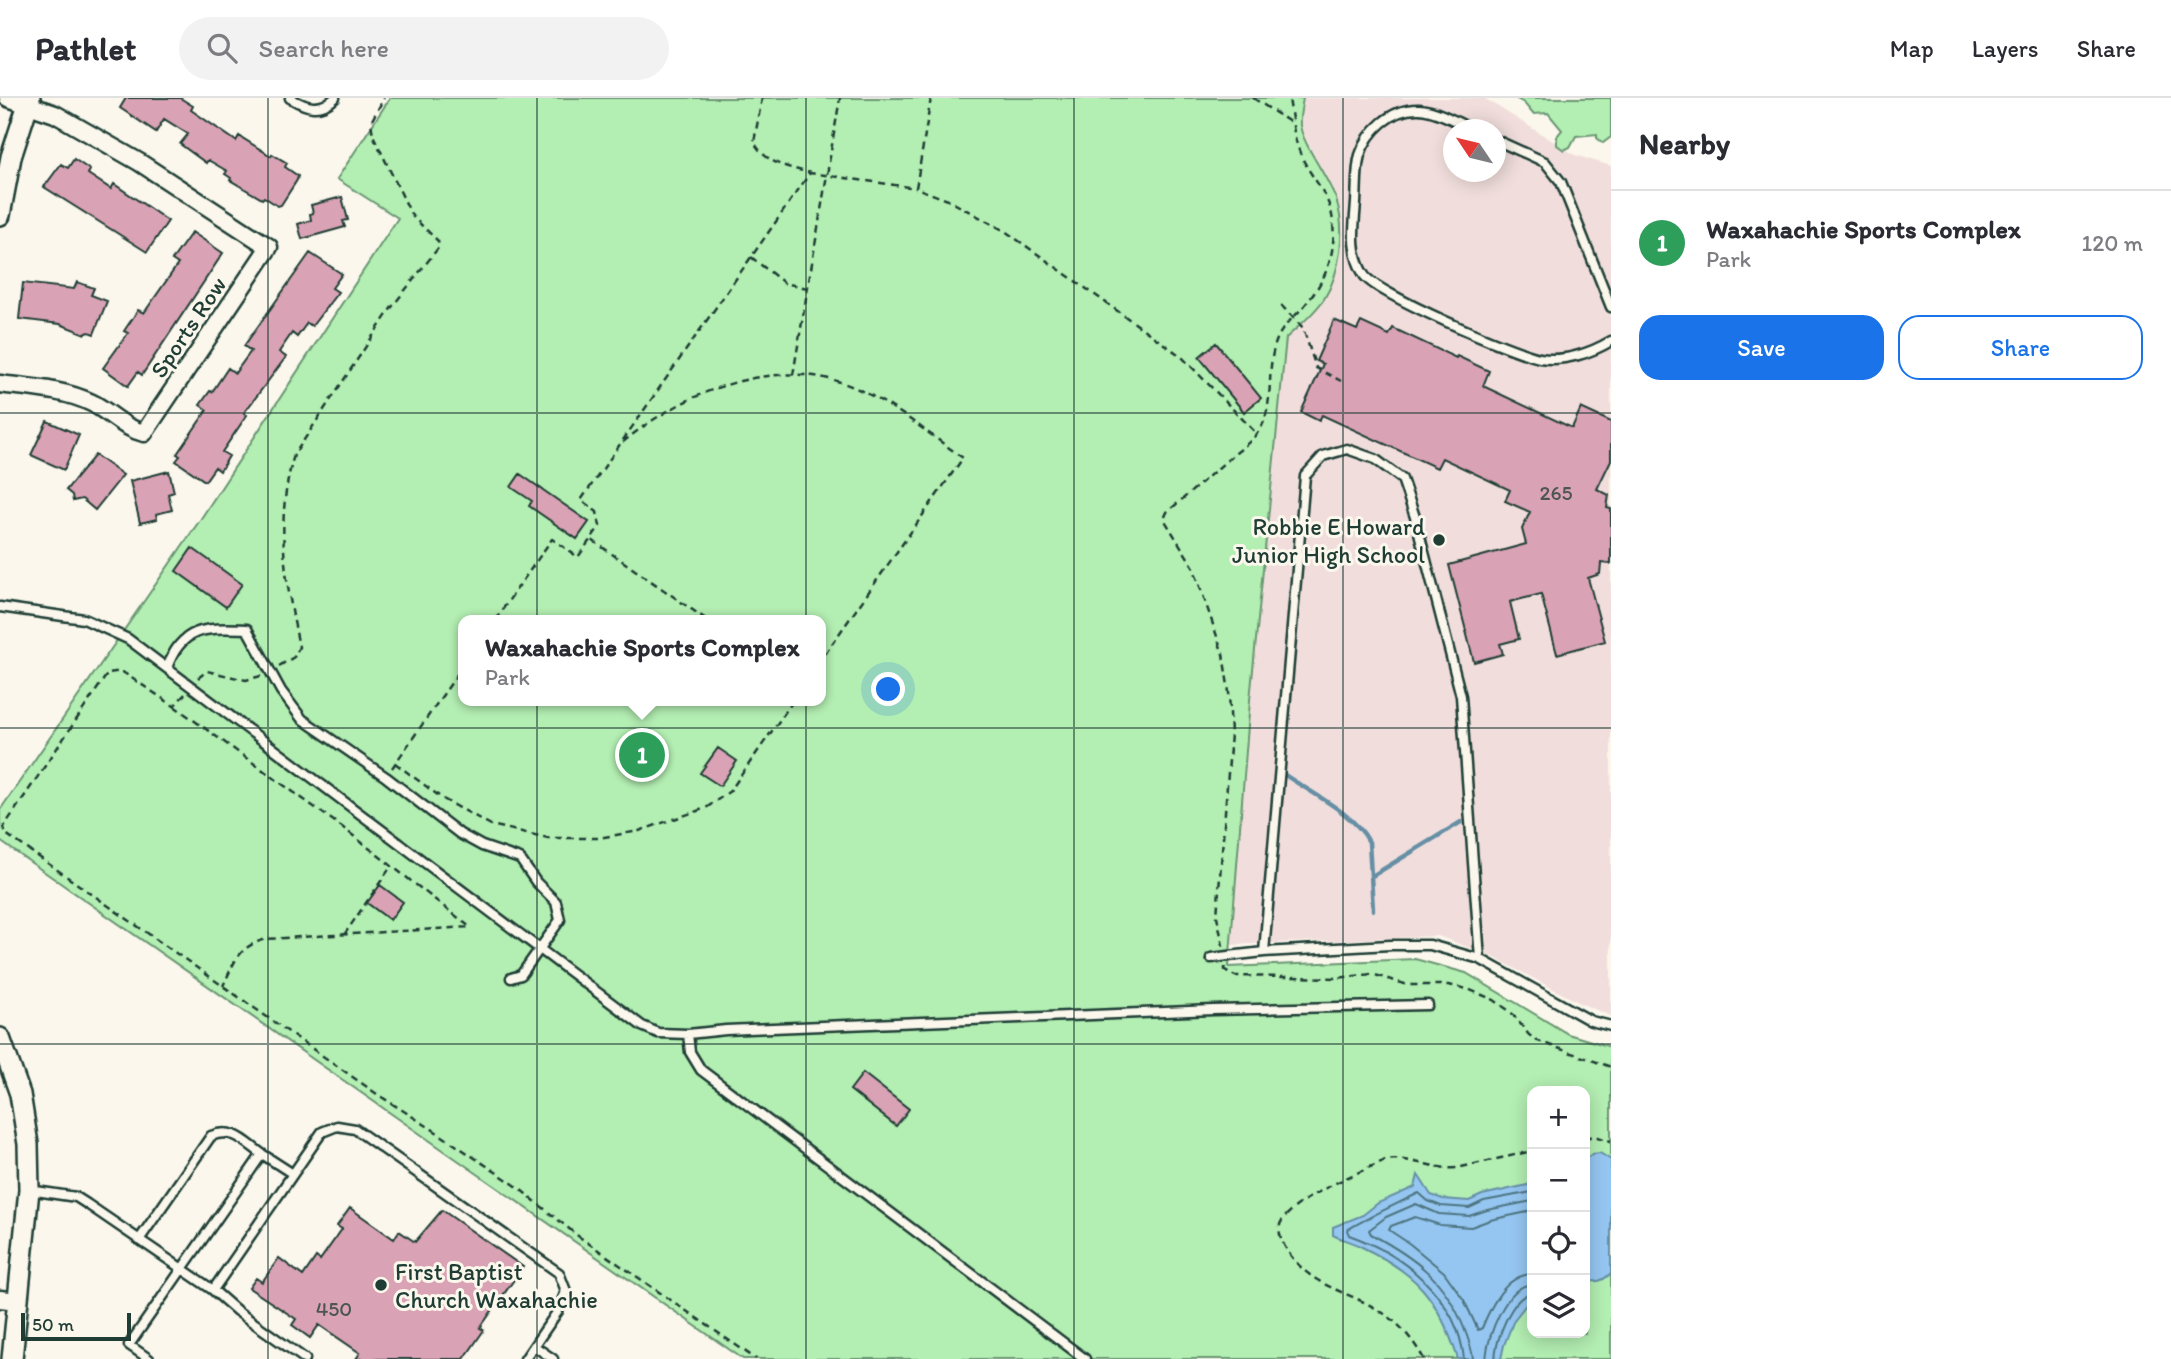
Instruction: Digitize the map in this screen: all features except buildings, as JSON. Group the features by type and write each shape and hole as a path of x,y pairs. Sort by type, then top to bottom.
{"street":[{"path":"0,215 11,157 29,101 8,98"},
{"name":"Sports Row","path":"0,384 60,391 93,404 131,430 144,433 269,247 139,162 29,101"},
{"path":"0,1038 20,1094 28,1144 29,1189 9,1300 12,1359"}],"lane":[{"path":"290,98 315,108 326,106 335,98"},
{"path":"1450,119 1418,109 1391,116 1371,132 1359,157 1354,229 1354,257 1365,278 1385,293 1514,351 1542,358 1568,357 1595,351 1611,341"},
{"path":"1506,144 1545,162 1561,183 1611,307"},
{"path":"1264,952 1305,476 1323,456 1348,449 1375,459 1402,479 1415,517 1461,696 1480,959"},
{"path":"0,607 84,619 128,639 642,1026 658,1033 688,1034 726,1030 1171,1011 1428,1004"},
{"path":"167,668 173,652 180,644 204,628 247,629 281,691 302,719 386,777 460,834 482,846 520,859 536,882 556,902 560,920 521,975 511,978"},
{"path":"1211,958 1264,952 1390,945 1430,946 1480,959 1591,1021 1611,1026"},
{"path":"688,1034 690,1052 701,1070 1085,1359"},
{"path":"213,1290 322,1132 337,1126 355,1129 559,1273 565,1291 558,1311 525,1359"},
{"path":"139,1240 211,1136 222,1132 233,1133 293,1174"},
{"path":"149,1359 129,1345 262,1154"},
{"path":"29,1189 76,1197 182,1268 305,1359"},
{"path":"534,1346 553,1359"}],"path":[{"path":"762,98 754,142 769,160 811,173 916,188 973,212 1005,231 1181,356 1256,433"},
{"path":"793,375 840,98"},
{"path":"916,188 931,98"},
{"path":"1252,98 1293,124"},
{"path":"1225,970 1223,940 1217,916 1231,734 1229,692 1223,654 1193,566 1164,519 1167,512 1261,427 1269,401 1272,360 1277,339 1321,284 1334,251 1333,219 1324,190 1301,158 1289,98"},
{"path":"499,615 552,539 578,557 591,539 600,526 597,512 580,500 811,173"},
{"path":"751,257 784,283 808,288"},
{"path":"1280,305 1303,328 1316,368 1341,381"},
{"path":"620,444 657,418 702,394 752,379 793,375 841,382 866,393 962,458 826,654"},
{"path":"591,539 700,615"},
{"path":"386,777 458,675"},
{"path":"174,706 342,827 470,927 267,939 251,943 237,957 223,986"},
{"path":"396,763 443,799 491,825 548,838 598,838 639,831 706,808 730,791 790,706"},
{"path":"344,935 391,867"},
{"path":"1590,1137 1611,1140"},
{"path":"1424,1359 1401,1326 1386,1314 1363,1300 1310,1276 1281,1241 1278,1231 1281,1221 1293,1209 1320,1192 1385,1160 1397,1158 1445,1169 1527,1153"}],"shaded area":[{"name":"Robbie E Howard Junior High School","path":"1303,98 1484,98 1575,155 1611,166 1611,1016 1580,1003 1493,957 1438,936 1231,945 1250,700 1286,338 1315,311 1336,198 1300,127"}],"green space":[{"path":"390,98 1303,98 1300,125 1310,151 1336,199 1341,223 1340,250 1334,276 1324,299 1286,338 1250,700 1229,967 1415,959 1466,973 1568,1034 1611,1047 1611,1359 743,1359 0,841 0,810 200,520 398,218 337,179"},
{"path":"1515,98 1611,98 1611,137 1603,143 1597,138 1597,134 1576,136 1570,147 1564,150 1557,145 1557,136 1562,130 1548,113 1533,114 1524,103"}],"water":[{"path":"1600,1153 1611,1160 1611,1273 1599,1281 1590,1281 1592,1154"},
{"path":"1418,1175 1431,1195 1469,1201 1482,1195 1527,1185 1527,1303 1514,1320 1501,1359 1458,1359 1442,1319 1423,1289 1378,1255 1333,1235 1333,1227 1363,1215 1378,1203 1415,1187"}],"waterway":[{"path":"1285,775 1343,813 1369,842 1373,910"},
{"path":"1372,876 1461,822"}],"place":[{"name":"Robbie E Howard Junior High School","path":"1439,540"},
{"name":"Waxahachie Sports Complex","path":"642,755"},
{"name":"First Baptist Church Waxahachie","path":"381,1285"}]}
